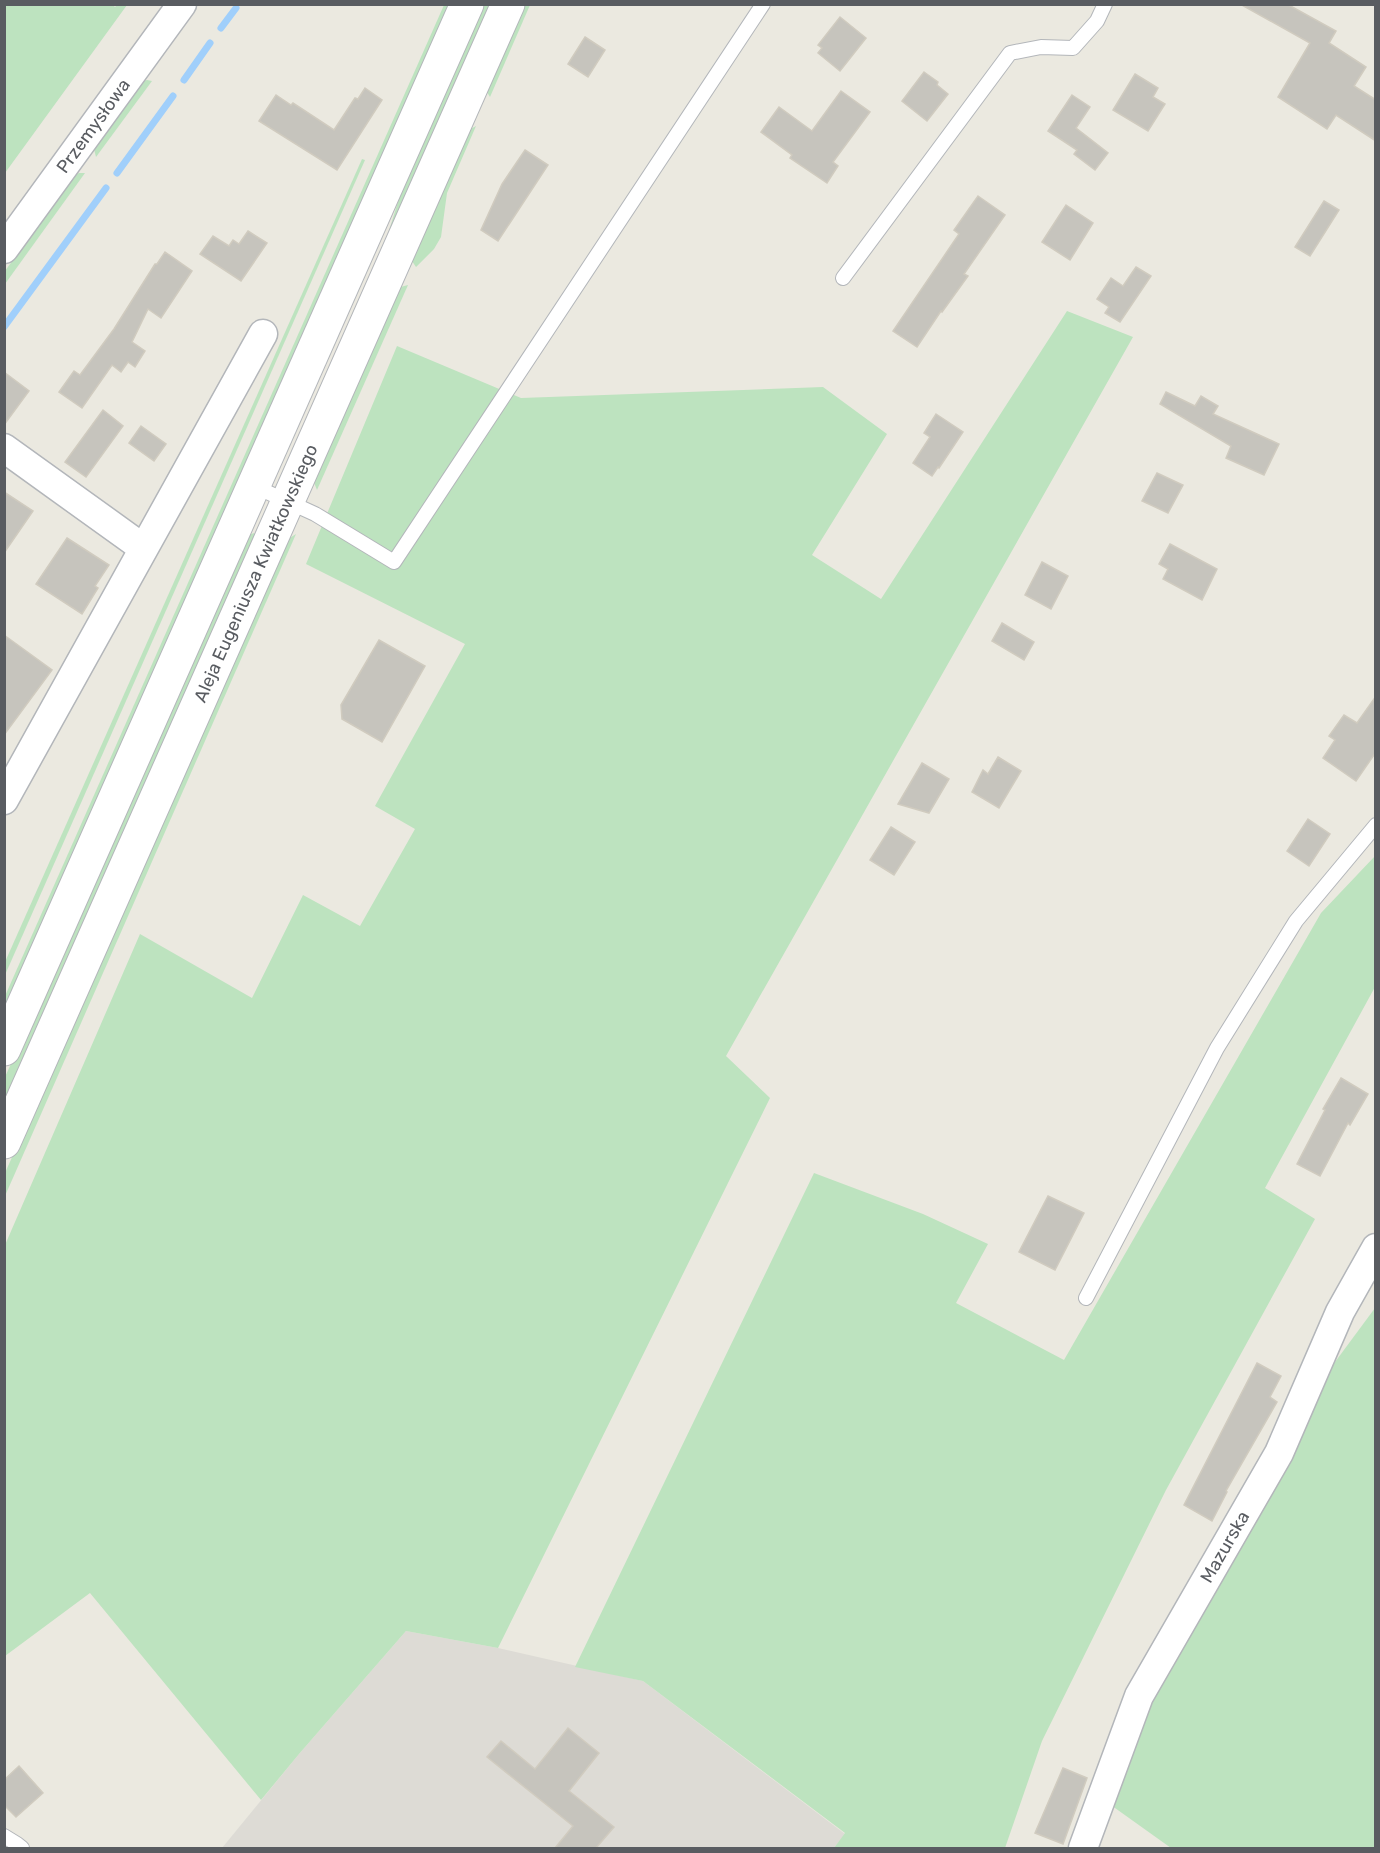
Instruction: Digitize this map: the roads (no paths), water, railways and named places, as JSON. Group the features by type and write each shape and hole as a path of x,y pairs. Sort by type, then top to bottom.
{"street":[{"name":"Przemysłowa","path":"4,249 182,4"},
{"name":"Aleja Eugeniusza Kwiatkowskiego","path":"4,1049 467,4"},
{"name":"Aleja Eugeniusza Kwiatkowskiego","path":"4,1142 508,4"},
{"path":"4,800 262,334"},
{"path":"4,448 143,548"},
{"name":"Mazurska","path":"1083,1848 1139,1696 1279,1453 1340,1312 1376,1248"}],"lane":[{"path":"254,486 315,514 394,562 763,4"},
{"path":"843,278 1010,53 1041,47 1072,48 1097,21 1105,4"},
{"path":"1086,1298 1217,1048 1296,921 1376,825"},
{"path":"4,1836 22,1848"}],"waterway":[{"path":"221,28 236,8"},
{"path":"184,80 210,43"},
{"path":"117,173 173,96"},
{"path":"4,327 106,188"}]}
